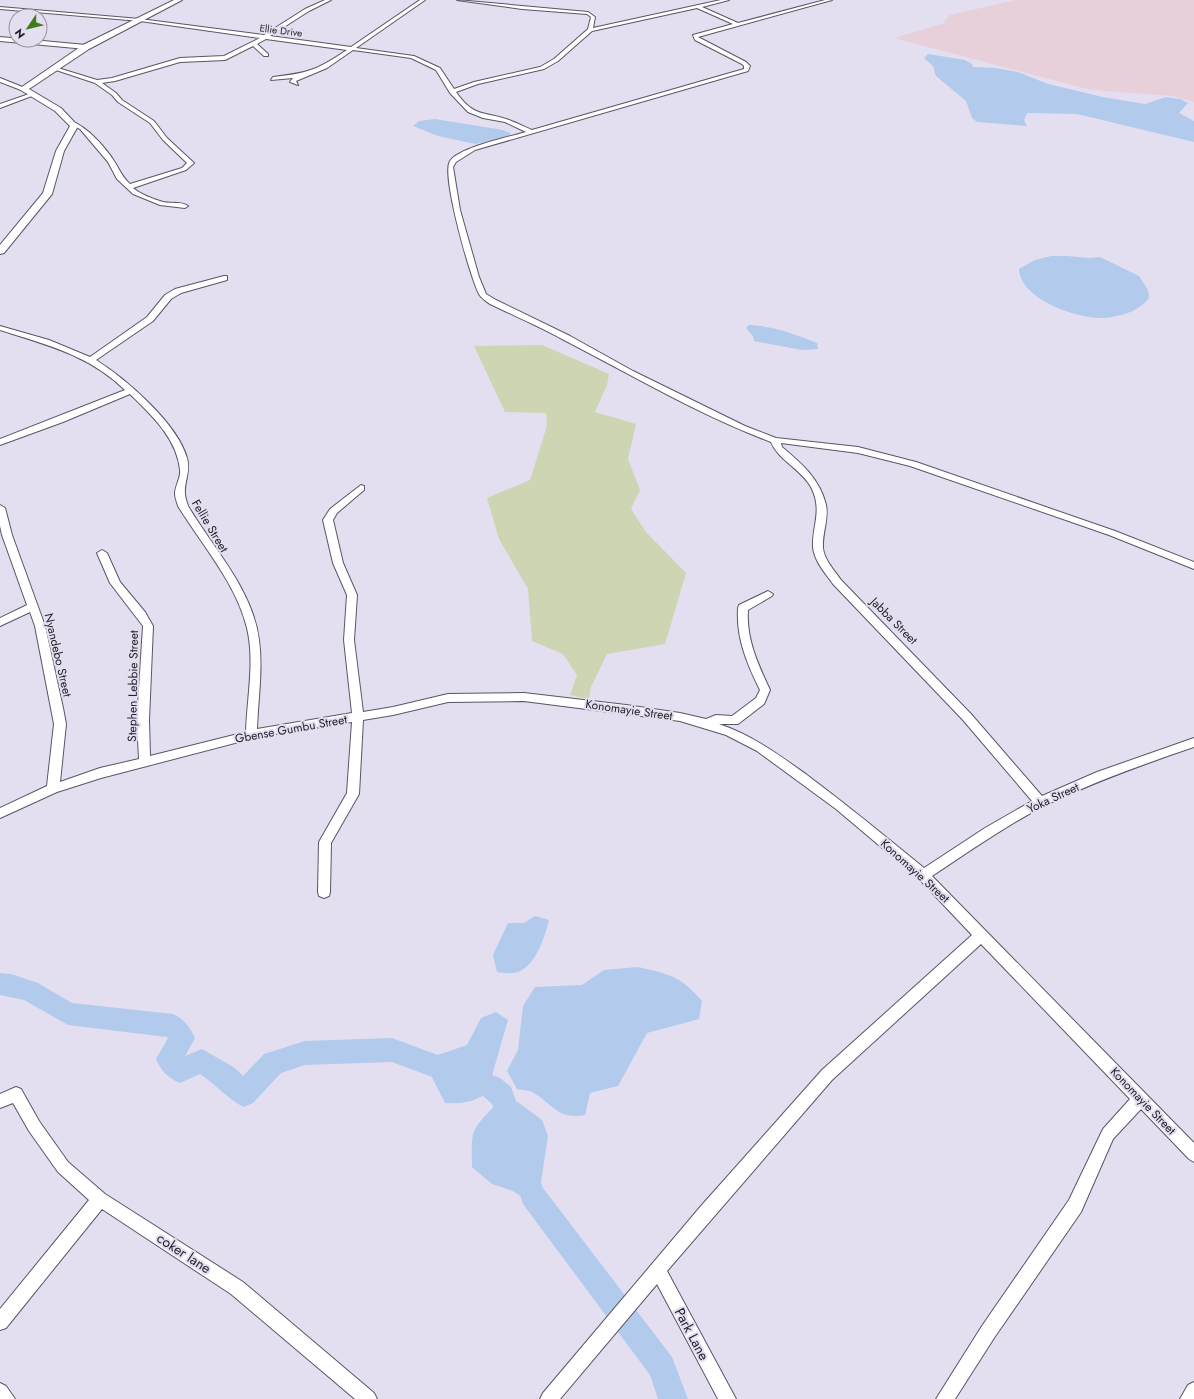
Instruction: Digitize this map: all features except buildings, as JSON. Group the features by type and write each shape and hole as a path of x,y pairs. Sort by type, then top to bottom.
{"main road":[{"path":"23,89 56,69 86,47 179,0"},
{"path":"0,251 47,194 60,151 72,131 73,124 70,118 34,94 23,89"}],"street":[{"path":"97,82 113,80 180,60 225,58 267,37 308,10 330,0"},
{"path":"274,79 314,73 326,67 423,0"},
{"path":"460,0 522,8 577,12 592,15 593,19 590,30"},
{"path":"452,92 476,83 542,68 556,60 590,30 726,0"},
{"path":"830,0 695,36 697,39 744,63 747,66 746,70 473,148 453,161 450,167 463,232 476,277 483,295 493,302 567,338 630,373 742,428 775,440 858,450 913,464 1112,533 1194,566"},
{"path":"698,7 736,24"},
{"name":"Ellie Drive","path":"0,8 140,20 401,55 424,62 438,69 463,107 485,117 507,120 531,132"},
{"path":"592,23 602,28"},
{"path":"0,39 86,47"},
{"path":"254,44 266,55"},
{"path":"56,69 97,82 136,112 152,122 166,139 191,164 184,169 128,187"},
{"path":"296,84 292,81 299,76"},
{"path":"0,80 23,89"},
{"path":"0,106 34,94"},
{"path":"73,124 82,128 111,162 119,178 135,193 152,201 185,206"},
{"path":"90,360 150,320 168,297 178,292 224,278"},
{"name":"Fellie Street","path":"0,328 46,342 90,360 112,373 152,412 177,444 183,457 185,472 180,494 183,506 234,587 247,612 252,628 254,646 251,735"},
{"path":"0,442 60,420 130,391"},
{"name":"Jabba Street","path":"775,440 778,448 807,474 815,487 821,505 822,519 818,548 823,562 837,582 967,716 1041,803"},
{"path":"324,892 325,842 353,794 358,717 349,640 352,595 338,563 328,520 333,511 361,488"},
{"name":"Nyandebo Street","path":"0,508 7,535 33,606 43,640 60,724 53,789"},
{"name":"Stephen Lebbie Street","path":"102,553 109,573 116,584 143,616 148,626 143,720 145,762"},
{"path":"707,724 716,719 734,721 760,701 765,690 752,662 741,621 743,608 768,594"},
{"path":"0,622 33,606"},
{"name":"Gbense Gumbu Street","path":"0,813 53,789 100,772 251,735 394,711 448,698 524,696 568,702"},
{"name":"Konomayie Street","path":"568,702 626,708 680,717 730,732 761,748 840,806 923,875 1194,1154"},
{"name":"Yoka Street","path":"923,875 1012,818 1041,803 1136,762 1194,742"},
{"path":"549,1399 658,1270 827,1075 981,935"},
{"name":"coker lane","path":"0,1101 16,1094 34,1126 63,1167 100,1199 237,1288 368,1399"},
{"path":"944,1399 988,1332 1075,1206 1108,1134 1122,1117 1141,1099"},
{"path":"0,1322 100,1199"},
{"name":"Park Lane","path":"658,1270 727,1399"},
{"path":"1189,1399 1194,1391"},
{"path":"0,1392 6,1399"}],"shaded area":[{"path":"1016,0 1194,0 1194,102 1172,96 1091,90 894,38 945,23 944,21 950,15"}],"green space":[{"path":"542,345 609,374 607,385 595,412 636,424 628,459 640,490 631,509 646,532 686,573 665,644 607,654 591,687 589,699 570,695 577,675 563,654 532,641 528,589 499,539 487,498 530,480 547,426 546,413 505,412 474,346"}],"water":[{"path":"928,54 965,60 972,64 973,67 995,68 1018,72 1048,84 1103,97 1145,104 1166,97 1180,99 1188,103 1179,113 1194,121 1194,142 1077,114 1027,113 1024,120 1027,126 977,122 972,118 966,101 936,76 933,66 924,58"},
{"path":"435,119 503,130 510,133 511,137 475,144 438,136 413,126 419,121"},
{"path":"1051,256 1090,258 1100,257 1139,276 1148,290 1149,298 1133,311 1112,317 1087,317 1056,307 1042,300 1030,291 1022,280 1019,269 1035,260"},
{"path":"749,325 783,331 817,343 818,349 802,350 754,341 753,336 746,328"},
{"path":"535,916 549,920 540,948 532,961 516,973 497,972 493,955 508,923 524,923"},
{"path":"638,967 674,977 688,986 702,1001 699,1019 647,1033 618,1086 590,1093 585,1115 575,1116 561,1113 532,1092 517,1089 507,1071 518,1050 523,1006 535,987 582,985 604,970"},
{"path":"496,1012 508,1020 493,1072 490,1091 469,1102 445,1103 423,1060 467,1045 481,1018"},
{"path":"504,1092 542,1120 548,1136 541,1182 528,1201 513,1191 492,1184 472,1167 472,1143 475,1129 501,1098"}],"waterway":[{"path":"0,984 11,985 30,991 68,1014 173,1026 183,1038 168,1059 180,1071 202,1061 226,1077 244,1094 273,1063 305,1053 392,1050 491,1087 502,1096 510,1120"},
{"path":"525,1170 532,1195 662,1367 673,1399"}]}
